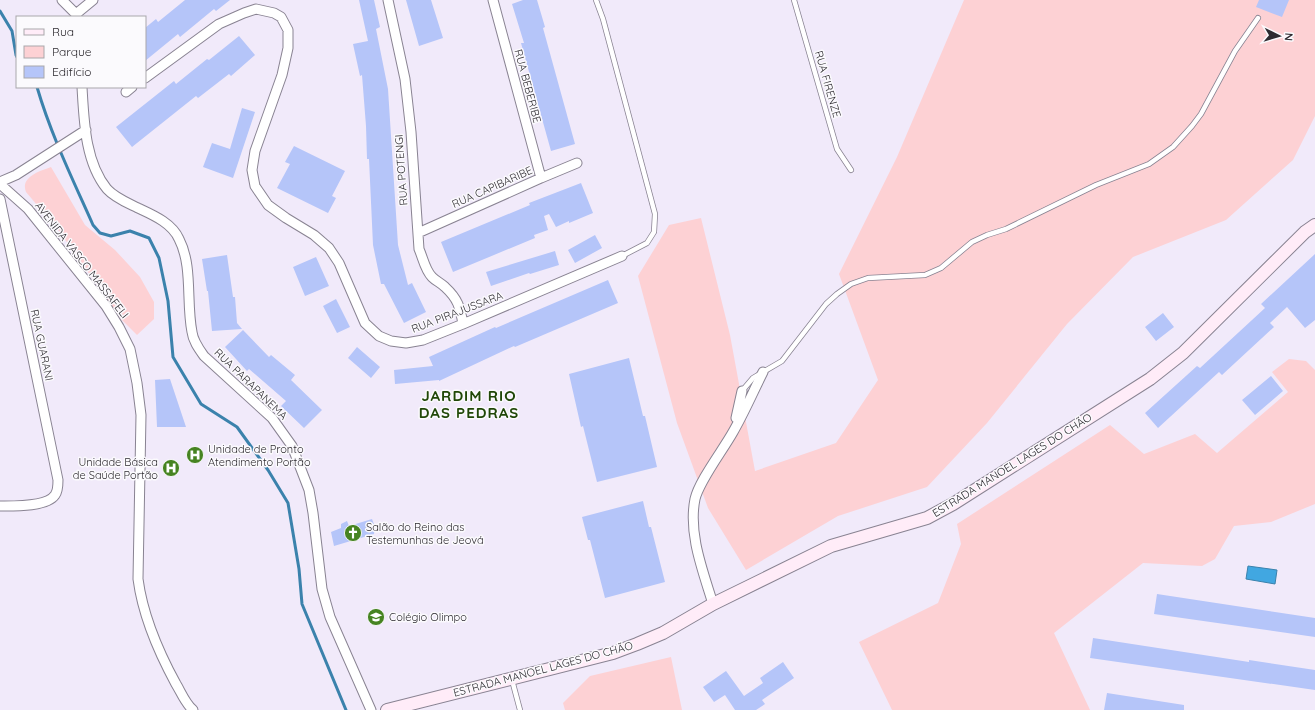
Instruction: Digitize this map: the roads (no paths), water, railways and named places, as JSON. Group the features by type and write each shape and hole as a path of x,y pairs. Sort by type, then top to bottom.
{"street":[{"path":"62,0 76,15 93,0"},
{"name":"RUA POTENGI","path":"388,0 405,79 411,132 419,249 425,265 432,277 444,286 456,299 463,324"},
{"name":"RUA BEBERIBE","path":"493,0 541,178"},
{"name":"RUA PIRAJUSSARA","path":"146,77 219,24 256,9 274,13 281,17 288,30 288,48 282,75 255,151 252,170 255,186 268,205 314,235 329,248 339,263 365,323 379,336 391,341 406,343 423,340 622,256"},
{"name":"RUA PARAPANEMA","path":"82,90 86,130 91,158 98,174 108,190 123,201 162,220 172,228 179,238 184,253 188,276 192,333 197,345 204,356 272,418 292,446 309,490 322,590 330,617 371,710"},
{"path":"0,183 16,175 86,130"},
{"name":"RUA CAPIBARIBE","path":"418,233 577,163"},
{"name":"AVENIDA VASCO MASSAFELI","path":"0,183 28,209 106,306 130,349 137,383 141,415 139,590 147,622 159,650 191,709"},
{"name":"RUA GUARANI","path":"0,199 58,480 58,488 51,500 44,503 0,506"},
{"name":"ESTRADA MANOEL LAGES DO CHÃO","path":"387,710 613,653 664,633 713,604 831,546 863,536 899,528 927,518 953,504 1150,379 1183,353 1306,232 1315,225"},
{"path":"713,604 701,566 694,528 696,498 701,484 734,431 763,372"},
{"path":"734,431 742,391"}],"lane":[{"name":"RUA PIRAJUSSARA","path":"596,0 603,19 655,214 654,232 646,243 622,256"},
{"name":"RUA FIRENZE","path":"794,0 837,149 851,170"},
{"path":"742,391 753,378 782,362 826,304 851,284 868,278 925,275 941,268 972,242 1006,229 1096,185 1149,164 1173,147 1201,114 1235,51 1258,18"},
{"path":"512,678 520,710"}],"water":[{"path":"1248,566 1277,570 1275,584 1246,579"}],"waterway":[{"path":"0,11 12,31 16,55"},
{"path":"37,88 56,140 93,225 100,233 111,236 130,231 149,238 159,258 168,301 173,357 201,404 237,427 268,470 288,503 299,569 302,604 346,710"}],"place":[{"name":"Unidade de Pronto Atendimento Portão","path":"195,455"},
{"name":"Unidade Básica de Saúde Portão","path":"171,468"},
{"name":"Salão do Reino das Testemunhas de Jeová","path":"353,533"},
{"name":"Colégio Olimpo","path":"376,617"}],"district":[{"name":"JARDIM RIO DAS PEDRAS","path":"469,404"}]}
